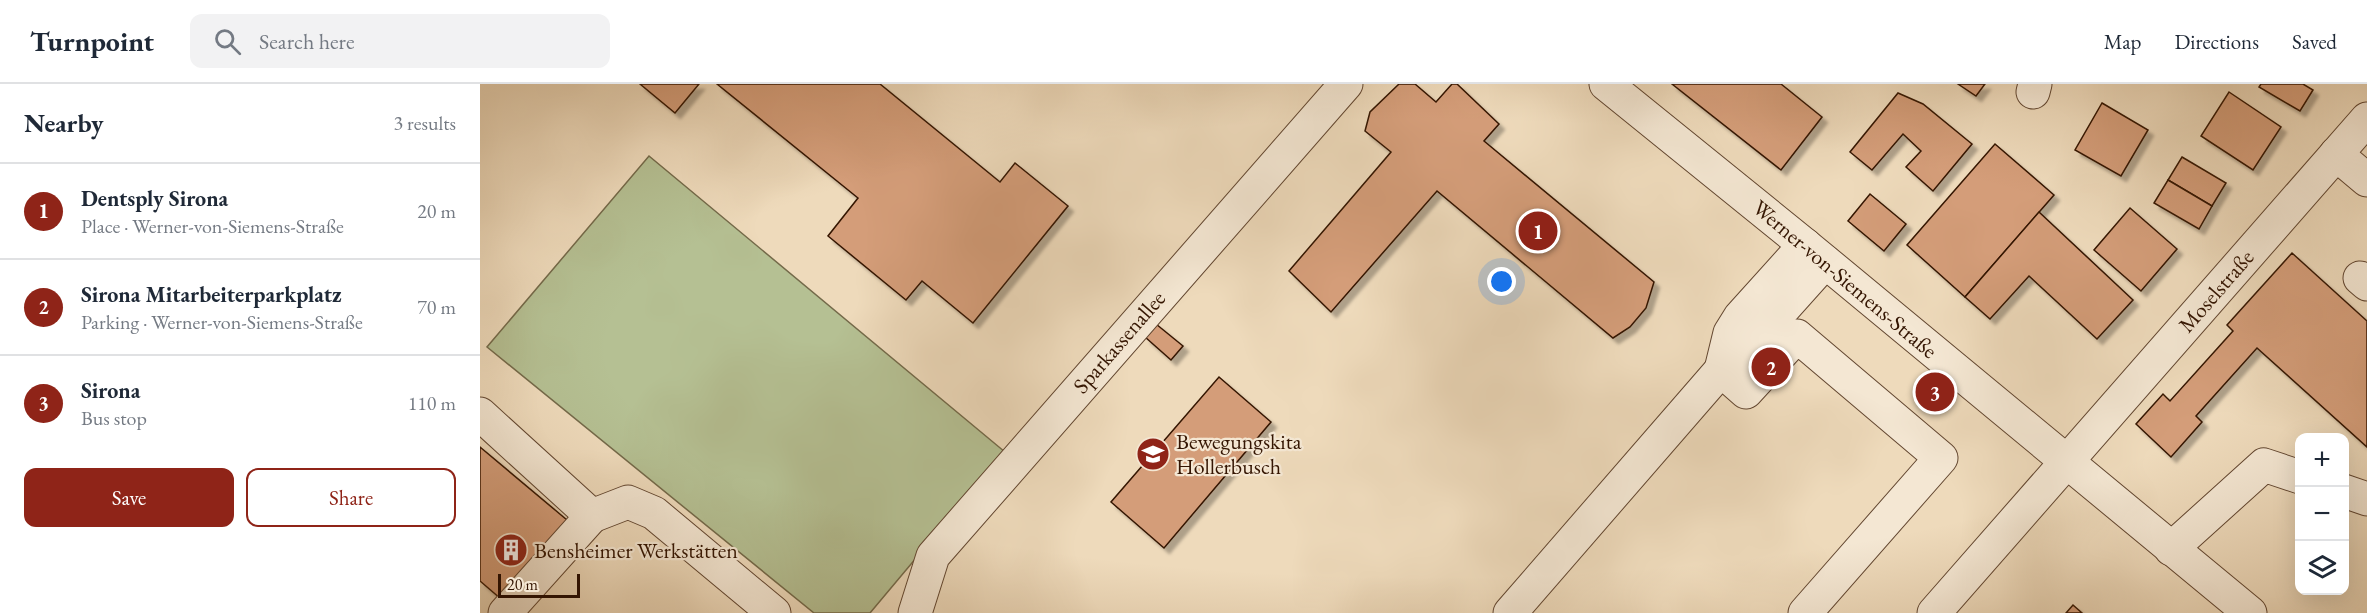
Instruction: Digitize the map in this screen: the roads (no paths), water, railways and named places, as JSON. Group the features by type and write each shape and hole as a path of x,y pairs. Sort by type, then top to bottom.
{"street":[{"name":"Sparkassenallee","path":"915,613 933,556 1346,84"},
{"name":"Werner-von-Siemens-Straße","path":"1606,84 1815,253 2250,613"},
{"name":"Moselstraße","path":"1934,613 2367,120"},
{"path":"2336,154 2367,180"},
{"path":"1510,613 1721,370 1730,333 1740,317 1815,253"},
{"path":"1721,370 1746,392 1797,336 1941,458 1805,613"},
{"path":"480,414 592,516"},
{"path":"2171,549 2264,465 2295,475"},
{"path":"2349,493 2367,499"},
{"path":"505,613 592,516 628,502 654,513 774,613"}],"place":[{"name":"Dentsply Sirona","path":"1538,231"},
{"name":"Sirona Mitarbeiterparkplatz","path":"1771,367"},
{"name":"Sirona","path":"1935,392"},
{"name":"Bewegungskita Hollerbusch","path":"1153,454"},
{"name":"Bensheimer Werkstätten","path":"511,550"}]}
